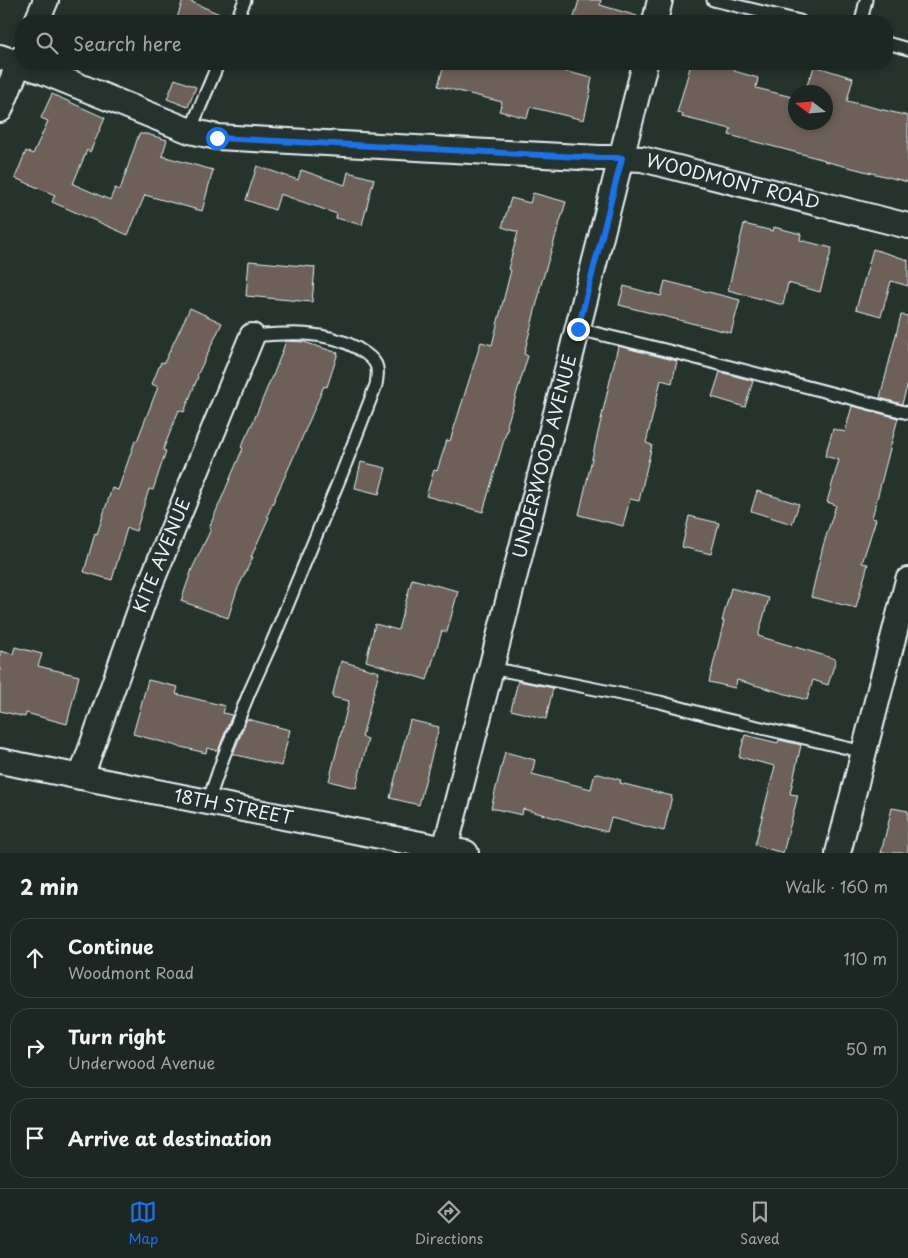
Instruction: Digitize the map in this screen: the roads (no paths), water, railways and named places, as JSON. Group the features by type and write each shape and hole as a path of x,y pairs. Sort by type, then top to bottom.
{"street":[{"path":"40,15 46,0"},
{"path":"656,15 660,0"},
{"path":"0,110 13,60"},
{"name":"WOODMONT ROAD","path":"39,70 190,131 217,138 642,159 908,226"},
{"name":"UNDERWOOD AVENUE","path":"453,851 491,668 644,70"},
{"name":"KITE AVENUE","path":"81,776 143,602 252,336"},
{"path":"838,853 908,580"},
{"name":"18TH STREET","path":"0,761 453,851"}],"lane":[{"path":"239,15 245,0"},
{"path":"713,0 775,15"},
{"path":"862,15 866,0"},
{"path":"893,46 908,50"},
{"path":"190,131 215,70"},
{"path":"578,329 908,413"},
{"path":"208,802 249,693 277,631 342,473 376,385 378,373 375,363 366,354 351,345 326,336 304,333 252,336"},
{"path":"491,668 660,702 864,752"}]}
